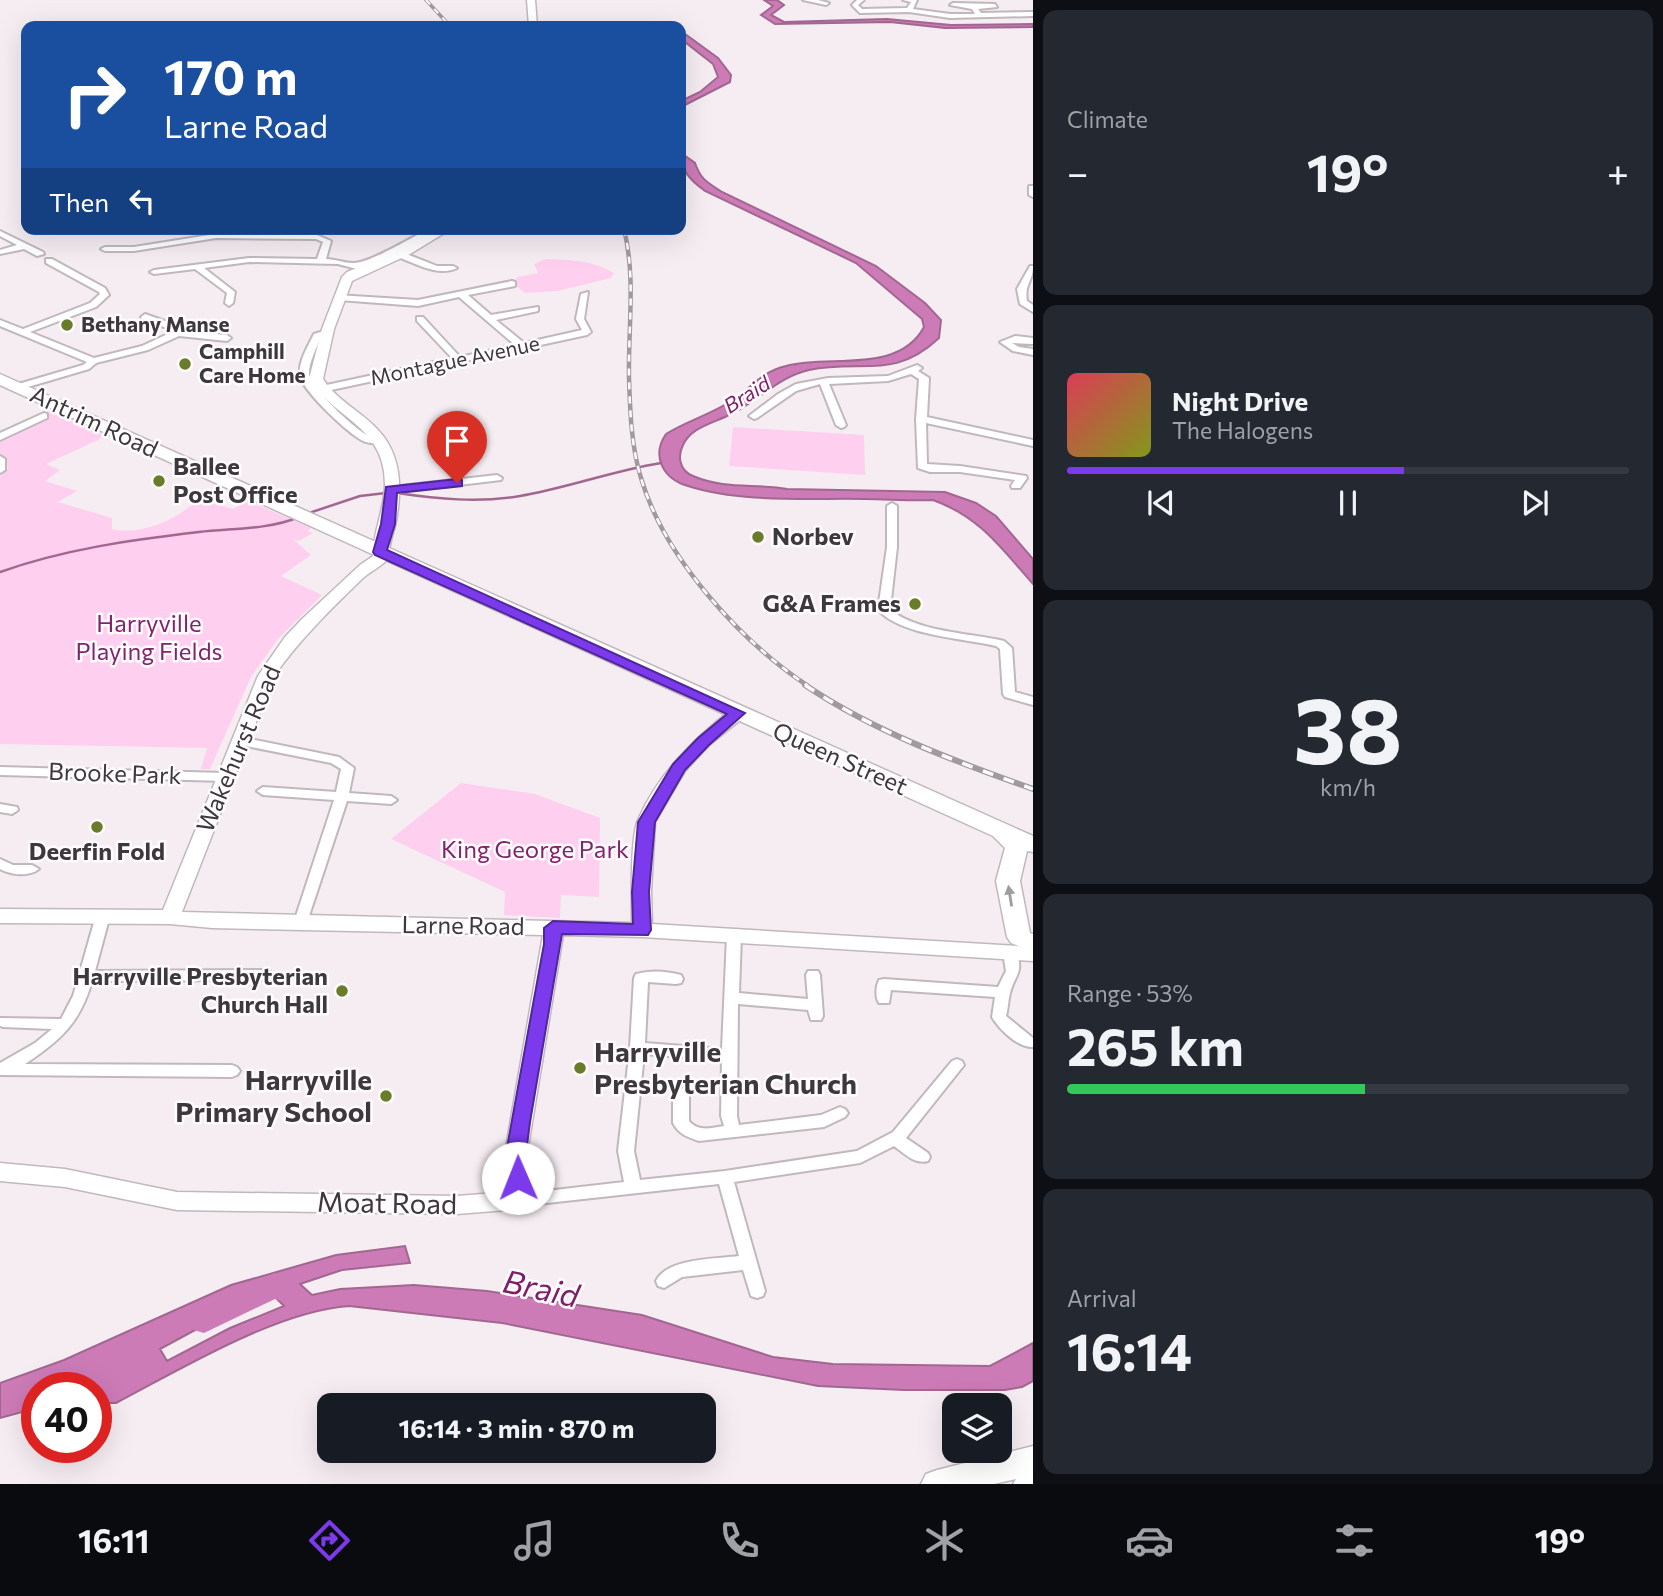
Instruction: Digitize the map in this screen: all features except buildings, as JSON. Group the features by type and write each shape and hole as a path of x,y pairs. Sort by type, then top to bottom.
{"main road":[{"name":"Antrim Road","path":"0,379 302,516 374,561"},
{"name":"Queen Street","path":"374,561 401,560 1000,831 1017,847 1027,851"},
{"path":"1024,947 1008,881 1010,868 1027,851"},
{"path":"937,1484 1033,1460"}],"street":[{"path":"531,0 533,21"},
{"path":"861,0 855,5 860,11 909,10 950,16 1033,14"},
{"path":"906,0 928,2"},
{"path":"909,10 915,1"},
{"path":"805,3 816,6 823,2"},
{"path":"953,5 995,6"},
{"path":"974,7 979,15"},
{"path":"1032,188 1033,195"},
{"path":"0,233 40,254"},
{"path":"105,249 236,235"},
{"path":"295,235 324,238 327,243 321,261"},
{"path":"379,440 368,440 312,390 345,280 360,268 425,235"},
{"path":"154,272 242,260 321,261 360,268 401,254 435,235"},
{"path":"0,253 24,246"},
{"path":"401,254 436,269 453,268"},
{"path":"23,332 93,305 105,295 102,290 49,261"},
{"path":"1032,265 1021,289 1023,302 1033,309"},
{"path":"197,267 231,292 229,303"},
{"path":"339,297 418,303 512,284"},
{"path":"585,294 580,318 587,332"},
{"path":"462,295 522,346"},
{"path":"491,318 535,309"},
{"path":"145,318 170,326 178,333 214,340 227,338"},
{"path":"420,318 458,360"},
{"path":"0,323 93,361"},
{"name":"Montague Avenue","path":"314,382 458,360 587,332"},
{"path":"18,387 86,366 93,361 145,348 178,333"},
{"path":"1033,341 1015,339 1004,342 1016,349 1033,352"},
{"path":"754,416 764,411 782,394 799,386 824,382 871,381 914,370 924,378 921,419 924,467 1022,478 1016,486"},
{"path":"314,382 379,440 388,454 388,524 374,561"},
{"path":"824,382 840,423 825,420"},
{"path":"764,411 775,414"},
{"path":"921,419 970,425 1033,443"},
{"path":"0,438 39,420"},
{"path":"0,459 0,470"},
{"path":"390,492 497,478"},
{"path":"892,506 892,547 884,610 887,615 906,623 1000,643 1006,648 1009,694 1033,701"},
{"name":"Wakehurst Road","path":"170,918 266,676 308,622 374,561"},
{"path":"642,930 640,892 646,822 678,768 703,741 738,713"},
{"path":"240,741 341,761 348,769 342,796 301,922"},
{"name":"Brooke Park","path":"0,785 2,771 225,777"},
{"path":"263,791 391,800"},
{"path":"0,863 11,869 33,869"},
{"name":"Larne Road","path":"0,916 642,930 1024,947"},
{"path":"2,1069 47,1041 65,1024 78,1002 102,919"},
{"path":"520,1200 516,1153 553,944 553,928"},
{"path":"733,1132 729,1116 729,1055 734,936"},
{"path":"1024,947 1003,992 1001,1021 1030,1043"},
{"path":"85,976 265,975"},
{"path":"733,998 816,1011 813,975"},
{"path":"633,1188 626,1151 638,1048 641,978 653,976 676,979"},
{"path":"884,999 884,984 1003,992"},
{"path":"3,1022 65,1024"},
{"path":"638,1048 729,1055"},
{"path":"922,1157 899,1136 957,1065"},
{"path":"2,1069 232,1071"},
{"path":"681,1094 680,1120 688,1131 702,1136 824,1121 840,1113"},
{"name":"Moat Road","path":"0,1172 65,1178 177,1201 482,1205 725,1177 853,1159 872,1153 899,1136"},
{"path":"725,1177 757,1291"},
{"path":"664,1281 678,1271 749,1262"}],"green space":[{"path":"546,259 589,263 614,273 611,278 558,291 525,293 513,283 518,277 538,273 534,264"},
{"name":"Harryville Playing Fields","path":"47,411 103,435 98,440 46,464 60,470 45,481 77,491 58,502 112,518 112,529 136,530 159,524 199,499 233,509 248,501 311,528 308,531 313,533 299,541 293,539 311,555 281,576 322,595 278,639 251,677 210,769 201,769 207,748 0,744 0,476 8,468 5,458 0,455 0,432"},
{"path":"733,427 864,435 865,475 729,466"},
{"name":"King George Park","path":"461,783 535,794 600,818 599,897 561,895 560,918 504,915 505,892 391,839"}],"water":[{"path":"764,0 777,0 784,5 771,15 784,22 887,19 951,25 1033,24 1033,27 945,28 890,22 775,24 761,15 773,6"},
{"path":"686,35 718,58 731,75 730,82 686,104 686,99 700,92 718,77 713,64 686,43"},
{"name":"Braid","path":"686,157 695,163 705,180 722,192 876,266 925,303 941,320 939,338 907,360 877,366 828,367 798,373 741,409 697,430 687,439 681,450 680,459 685,471 705,480 729,485 787,489 945,492 976,503 996,516 1033,559 1033,584 989,535 964,515 933,500 775,499 730,495 679,483 666,472 662,466 660,450 666,434 729,403 771,372 803,363 861,360 898,352 912,342 924,327 922,319 856,263 705,191 687,175"},
{"path":"405,1246 410,1263 342,1270 300,1284 312,1295 340,1289 414,1285 487,1291 642,1315 773,1357 833,1364 990,1366 1033,1343 1033,1381 1022,1387 1005,1390 904,1390 818,1386 502,1323 349,1306 291,1318 261,1330 116,1403 112,1403 112,1372 31,1372 64,1360 231,1285 336,1255","holes":["252,1292 262,1297 275,1297 284,1306 230,1328 167,1361 160,1349 223,1315 229,1305"]},
{"path":"21,1375 21,1412 0,1418 0,1383"}],"waterway":[{"path":"397,493 458,499 504,498 538,493 661,463"},
{"path":"306,514 360,496 386,493"},
{"path":"0,572 98,546 262,526 299,517"},
{"path":"204,1321 275,1285 281,1289"}],"railway":[{"path":"426,0 445,21"},
{"path":"625,235 631,284 629,377 632,428 638,466 652,508 667,538 708,595 756,646 808,686"},
{"path":"805,685 887,731 1033,789"}],"place":[{"name":"Bethany Manse","path":"67,325"},
{"name":"Camphill Care Home","path":"185,364"},
{"name":"Ballee Post Office","path":"159,481"},
{"name":"Norbev","path":"758,537"},
{"name":"G&A Frames","path":"915,604"},
{"name":"Deerfin Fold","path":"97,827"},
{"name":"Harryville Presbyterian Church Hall","path":"342,991"},
{"name":"Harryville Presbyterian Church","path":"580,1068"},
{"name":"Harryville Primary School","path":"386,1096"}],"route":[{"path":"457,483 391,490 388,524 380,552 738,713 703,741 678,768 646,822 640,892 642,930 553,928 553,944 520,1122 516,1153 518,1178"}]}
